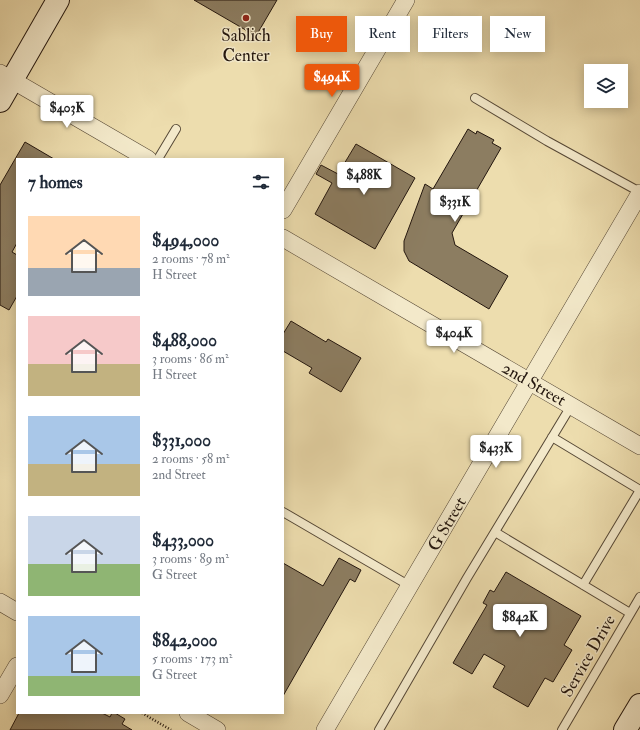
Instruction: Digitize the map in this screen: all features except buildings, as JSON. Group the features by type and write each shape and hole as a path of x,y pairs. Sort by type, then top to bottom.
{"street":[{"path":"0,101 6,77 58,0"},
{"path":"284,208 406,0"},
{"path":"6,77 146,158"},
{"name":"G Street","path":"326,730 640,192"},
{"name":"2nd Street","path":"284,239 640,446"},
{"path":"0,602 16,611"},
{"path":"0,695 16,668"},
{"path":"625,730 640,705"},
{"path":"190,714 216,730"}],"lane":[{"path":"475,98 547,141 640,192"},
{"path":"159,158 176,129"},
{"path":"379,730 494,532 571,406"},
{"path":"552,437 640,490 583,585"},
{"path":"284,513 410,586"},
{"path":"494,532 630,613"},
{"name":"Service Drive","path":"562,730 640,597"}],"path":[{"path":"144,714 171,730"}],"place":[{"name":"Sablich Center","path":"246,18"}]}
